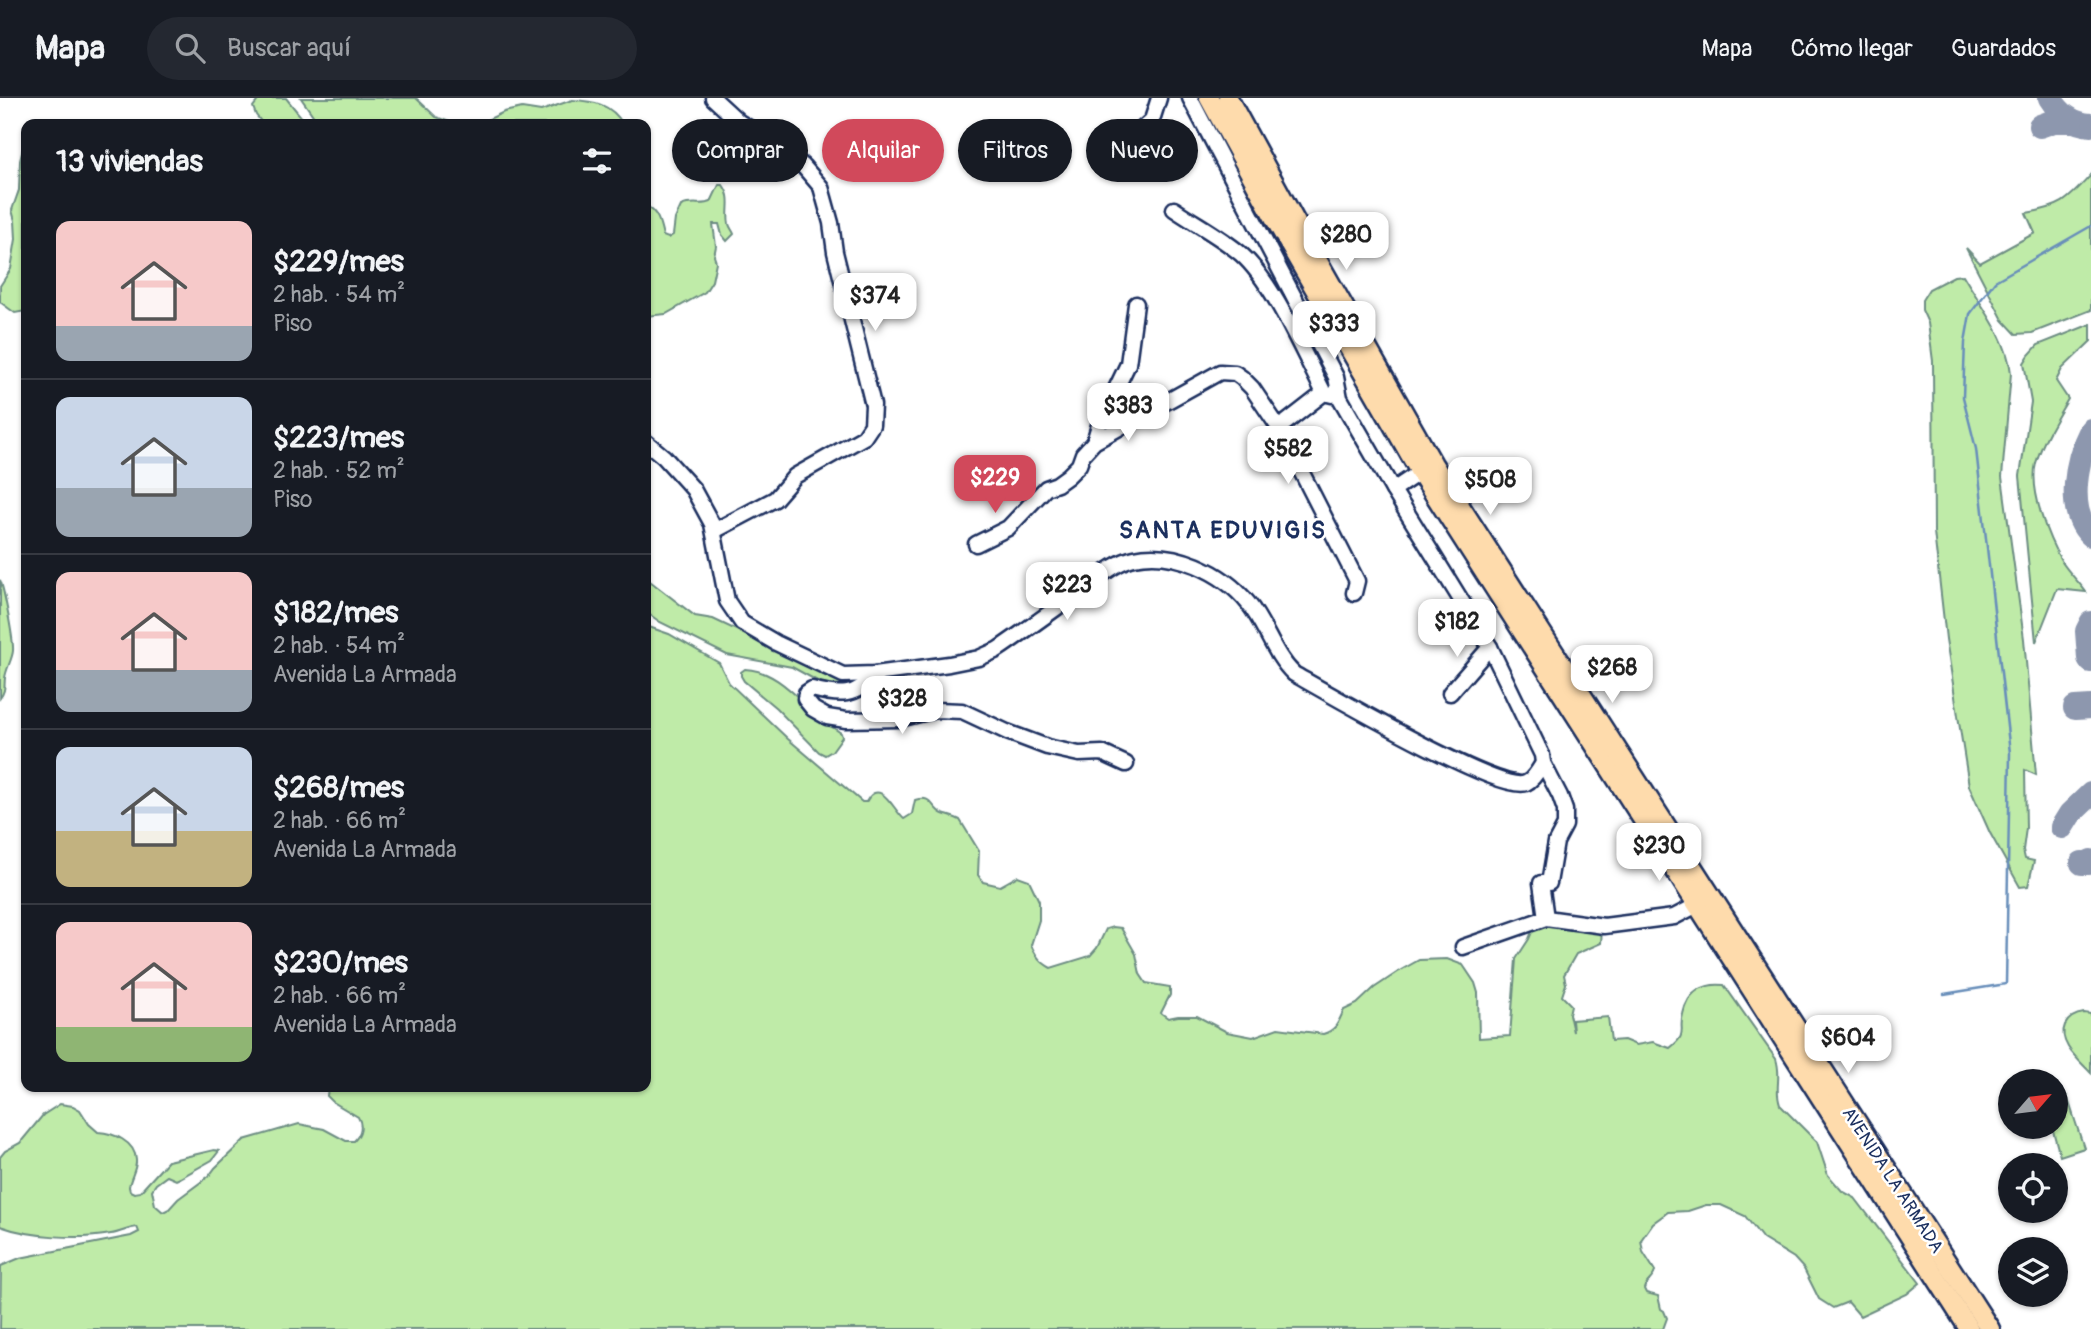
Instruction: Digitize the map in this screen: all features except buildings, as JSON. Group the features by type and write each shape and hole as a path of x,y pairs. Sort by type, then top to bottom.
{"main road":[{"name":"AVENIDA LA ARMADA","path":"1209,98 1281,230 1427,468 1697,905 1969,1329"},
{"name":"AVENIDA LA ARMADA","path":"1228,98 1427,468 1990,1329"}],"street":[{"path":"713,98 739,122 784,149 821,187 873,405 872,425 864,437 795,476 775,499 714,531"},
{"path":"1152,119 1159,98"},
{"path":"1190,98 1336,377 1340,398 1490,647 1560,796 1566,825 1556,842 1549,883 1541,883 1546,918"},
{"path":"1174,209 1240,253 1255,268 1278,304 1324,393 1340,398"},
{"path":"1094,442 1100,422 1128,364 1136,304"},
{"path":"976,544 1008,528 1046,488 1068,476 1094,442 1220,372 1235,373 1252,388 1279,428 1357,580 1354,593"},
{"path":"1279,428 1324,393"},
{"path":"651,446 693,489 712,524 727,601 742,623 776,643 844,675 875,674 979,658 997,650 1109,570 1132,558 1158,555 1186,562 1233,588 1249,604 1278,656 1294,674 1400,732 1449,758 1517,784 1526,783 1543,763"},
{"path":"1393,490 1427,468"},
{"path":"1450,693 1490,647"},
{"path":"875,674 860,690 838,694 812,689 806,693 805,699 813,709 827,717 846,720 899,719 936,710 962,711 1047,747 1079,754 1102,753 1126,764"},
{"path":"1463,947 1546,918 1604,926 1674,917 1697,905"}],"green space":[{"path":"260,98 286,98 303,119 259,119 253,107"},
{"path":"301,98 416,98 441,119 316,119"},
{"path":"572,100 588,101 607,108 619,119 489,119 522,108 541,111"},
{"path":"21,157 21,312 15,313 0,302 0,286 11,269 16,239 12,210 19,190"},
{"path":"2091,175 2091,310 2032,333 2016,334 2003,320 1966,248 1980,263 2035,233 2026,213 2063,202"},
{"path":"719,185 723,185 728,194 728,219 734,234 727,241 719,224 713,224 716,262 712,281 705,292 666,314 651,316 651,209 656,215 663,236 668,238 673,235 675,219 681,206 711,202"},
{"path":"1963,275 1999,334 2011,373 2002,477 2024,639 2036,775 2025,770 2026,828 2023,850 2025,859 2034,861 2028,886 2020,887 1990,833 1969,786 1946,639 1934,532 1933,361 1922,300 1929,289 1954,276"},
{"path":"2091,324 2091,341 2062,369 2056,381 2068,399 2042,446 2035,474 2037,500 2051,541 2062,562 2086,592 2057,589 2036,642 2020,476 2031,402 2024,363 2038,345"},
{"path":"0,580 13,651 0,698"},
{"path":"651,582 695,616 713,619 806,663 823,675 849,684 846,687 821,683 792,667 727,655 651,616"},
{"path":"651,628 669,634 719,663 729,683 788,739 862,802 866,802 876,793 882,794 904,819 912,814 915,800 925,799 939,812 960,820 979,851 978,875 983,882 1000,886 1018,876 1029,880 1039,901 1039,920 1031,945 1047,966 1051,968 1090,956 1106,929 1121,928 1136,954 1140,974 1146,983 1170,987 1170,995 1161,1013 1168,1018 1197,1016 1227,1032 1253,1037 1278,1028 1323,1034 1334,1028 1344,1010 1357,1004 1374,988 1401,970 1419,960 1447,959 1463,965 1475,983 1478,993 1479,1038 1510,1036 1516,959 1534,927 1544,925 1602,930 1601,943 1576,954 1564,975 1566,984 1562,996 1571,1005 1569,1014 1573,1032 1572,1020 1608,1017 1611,1041 1624,1040 1636,1045 1653,1042 1670,1048 1681,1035 1685,1006 1693,994 1710,985 1724,985 1776,1059 1780,1105 1817,1142 1828,1175 1842,1191 1855,1198 1920,1283 1907,1294 1860,1316 1848,1302 1833,1308 1819,1299 1804,1269 1794,1258 1763,1239 1745,1216 1721,1205 1706,1205 1688,1211 1668,1212 1653,1223 1641,1240 1643,1252 1655,1271 1644,1289 1646,1293 1658,1296 1661,1309 1667,1318 1663,1329 0,1329 1,1266 20,1258 131,1236 139,1232 137,1227 98,1236 55,1236 26,1233 0,1226 0,1157 20,1143 43,1115 60,1104 73,1106 80,1110 98,1132 116,1136 127,1143 135,1153 136,1163 129,1187 134,1193 140,1192 168,1161 219,1151 212,1160 180,1178 176,1180 167,1176 156,1184 152,1190 155,1205 163,1212 209,1176 244,1140 299,1124 324,1129 346,1141 354,1141 360,1129 360,1120 327,1096 327,1092 651,1092"},
{"path":"745,669 756,670 775,679 841,733 842,737 832,751 825,755 819,752 776,708 744,681 741,672"},
{"path":"2091,1014 2091,1073 2071,1051 2063,1032 2073,1016"},
{"path":"2068,1099 2084,1148 2059,1153 2055,1139 2068,1139"}],"waterway":[{"path":"1944,994 2006,984 2010,753 1976,449 1963,397 1965,342 1970,314 1995,281 2091,226"}],"taxiway":[{"path":"2050,98 2067,117 2078,123 2091,125"},
{"path":"2040,126 2054,121 2071,121"},
{"path":"2091,430 2081,454 2076,484 2078,512 2091,535"},
{"path":"2091,623 2087,631 2091,661"},
{"path":"2075,708 2091,707"},
{"path":"2062,827 2070,814 2091,794"},
{"path":"2082,863 2091,861"}],"district":[{"name":"SANTA EDUVIGIS","path":"1223,530"}]}
